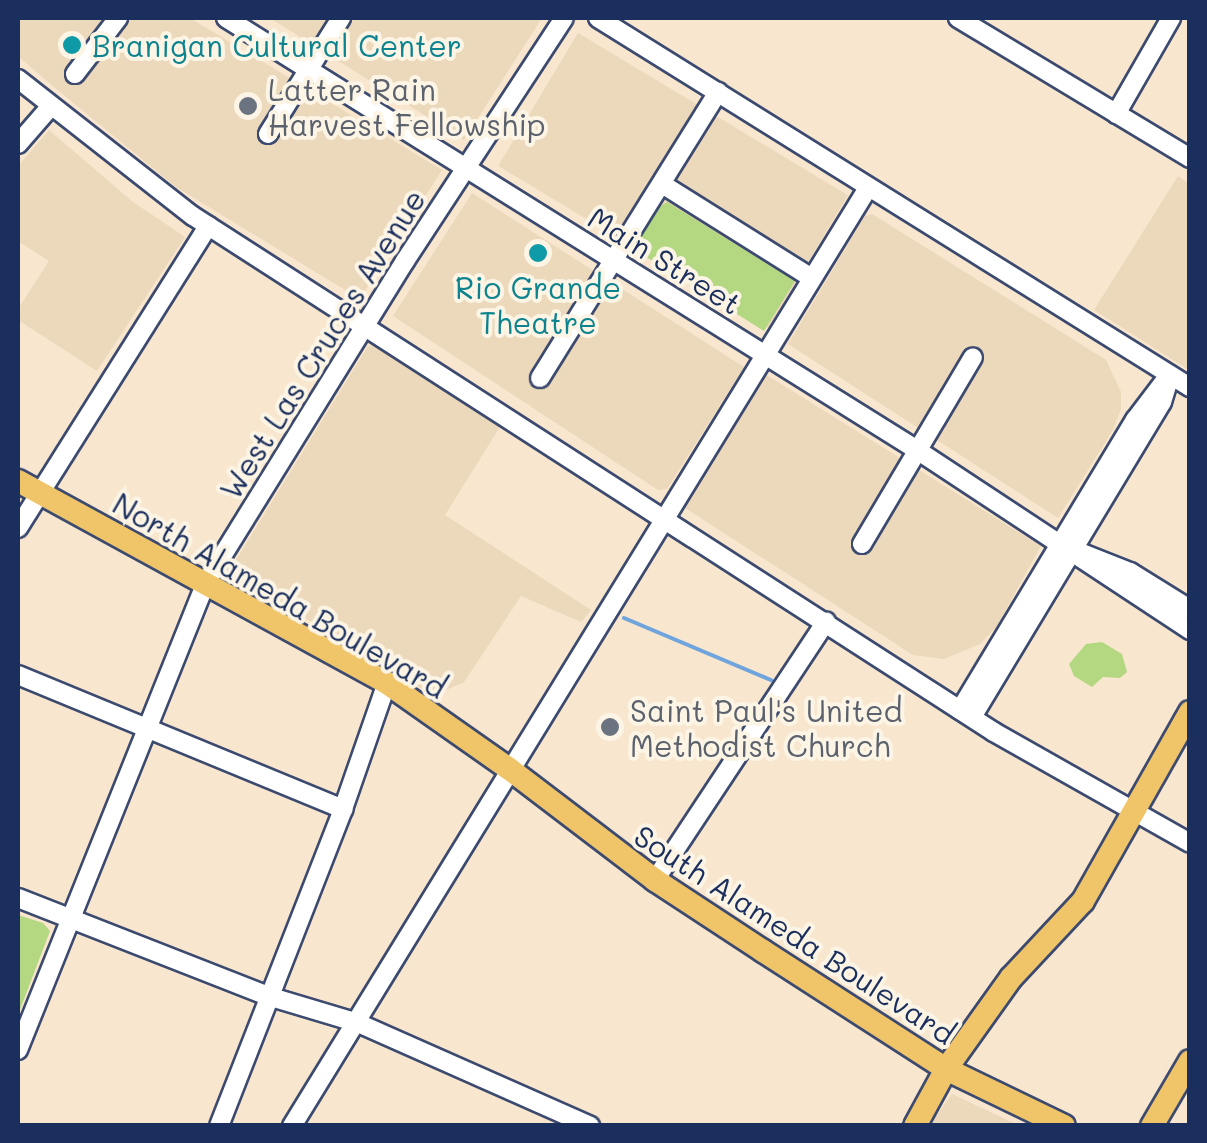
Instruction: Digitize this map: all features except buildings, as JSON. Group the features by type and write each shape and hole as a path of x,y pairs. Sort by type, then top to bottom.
{"main road":[{"name":"North Alameda Boulevard","path":"27,487 387,683 508,768"},
{"path":"915,1126 946,1069 1011,978 1083,900 1190,712"},
{"name":"South Alameda Boulevard","path":"508,768 656,880 946,1069 1064,1126"},
{"path":"1152,1126 1190,1061"}],"street":[{"path":"75,74 118,18"},
{"name":"Main Street","path":"226,18 1068,547"},
{"path":"268,134 341,18"},
{"name":"West Las Cruces Avenue","path":"18,1050 206,582 365,325 564,18"},
{"path":"598,18 1190,387"},
{"path":"1116,114 1171,18"},
{"path":"966,20 1190,158"},
{"path":"18,79 136,176 208,226 966,714 1190,843"},
{"path":"540,378 718,92"},
{"path":"18,144 50,106"},
{"path":"662,184 812,278"},
{"path":"292,1126 358,1023 508,768 586,650 663,517 868,188"},
{"path":"18,528 27,487 208,226"},
{"path":"862,544 974,357"},
{"path":"966,714 1162,402 1170,374"},
{"path":"1068,547 1130,572 1190,610"},
{"path":"1068,547 1120,588 1190,630"},
{"path":"656,880 826,622"},
{"path":"18,675 343,809"},
{"path":"219,1126 343,809 387,683"},
{"path":"18,898 271,996 358,1023 590,1126"}],"shaded area":[{"path":"18,18 190,18 442,170 360,299 176,187 49,83 18,56"},
{"path":"270,18 542,18 464,140"},
{"path":"578,33 848,195 768,328 498,166"},
{"path":"49,130 133,202 185,237 97,371 18,320 18,309 49,261 18,241 18,166"},
{"path":"1178,176 1189,183 1189,370 1094,310"},
{"path":"472,193 744,367 667,489 658,490 393,316"},
{"path":"872,214 1106,360 1121,392 1121,409 1113,430 1058,518 788,344 865,216"},
{"path":"377,345 503,422 445,515 591,610 581,622 521,596 464,682 433,696 333,633 226,576 368,346"},
{"path":"765,374 1041,546 996,627 980,644 944,659 913,655 682,506"},
{"path":"952,1094 1018,1125 929,1125"}],"green space":[{"path":"667,202 795,281 764,331 632,248 657,209"},
{"path":"1102,642 1122,654 1127,672 1120,678 1103,677 1092,687 1074,676 1069,664 1086,644"},
{"path":"18,915 43,923 50,931 18,1015"}],"waterway":[{"path":"624,618 771,680"}],"place":[{"name":"Branigan Cultural Center","path":"72,45"},
{"name":"Latter Rain Harvest Fellowship","path":"248,106"},
{"name":"Rio Grande Theatre","path":"538,253"},
{"name":"Saint Paul's United Methodist Church","path":"610,727"}]}
